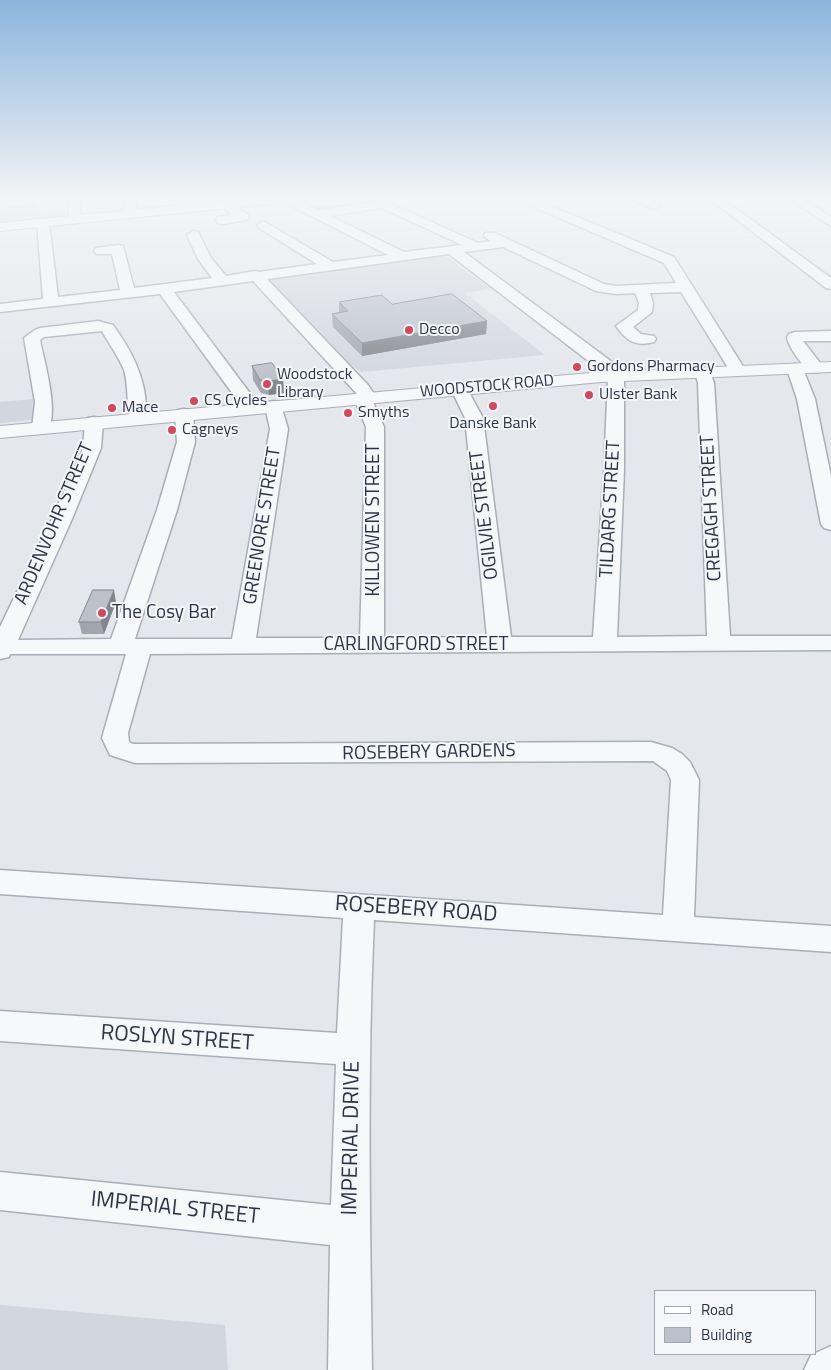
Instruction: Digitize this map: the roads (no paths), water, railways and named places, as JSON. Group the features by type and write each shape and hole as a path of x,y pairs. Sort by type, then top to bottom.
{"street":[{"path":"47,260 51,302"},
{"path":"120,260 128,293"},
{"path":"206,260 221,280"},
{"path":"320,260 330,266"},
{"path":"0,308 164,289 255,275 379,260"},
{"path":"465,260 598,359 612,370 616,376"},
{"path":"542,260 601,288 616,290 687,287"},
{"path":"669,260 738,372"},
{"path":"797,260 831,285"},
{"name":"KILLOWEN STREET","path":"255,275 370,397 375,427 372,645"},
{"path":"164,289 252,408"},
{"path":"641,289 646,303 645,312 624,326 637,339 648,339"},
{"path":"41,428 44,402 32,338 40,333 98,326 108,328 132,370 137,392 138,418"},
{"path":"824,368 796,344 796,337 831,336"},
{"name":"WOODSTOCK ROAD","path":"0,432 616,376 824,368"},
{"path":"795,369 806,399 829,500 831,524"},
{"name":"CREGAGH STREET","path":"703,373 706,390 719,643"},
{"name":"TILDARG STREET","path":"605,643 614,470 616,376"},
{"name":"OGILVIE STREET","path":"459,389 474,418 500,644"},
{"name":"GREENORE STREET","path":"244,646 278,429 274,406"},
{"path":"131,646 186,442 184,414"},
{"name":"ARDENVOHR STREET","path":"1,648 62,519 92,448 94,422"},
{"name":"CARLINGFORD STREET","path":"1,648 831,643"},
{"name":"ROSEBERY GARDENS","path":"131,646 114,741 117,747 124,752 135,754 651,752 671,758 683,771 685,780 678,928"},
{"name":"ROSEBERY ROAD","path":"0,882 831,939"},
{"name":"IMPERIAL DRIVE","path":"350,1370 350,1227 355,975 359,906"},
{"name":"ROSLYN STREET","path":"0,1026 354,1050"},
{"name":"IMPERIAL STREET","path":"0,1191 350,1227"},
{"path":"826,1370 831,1368"}],"place":[{"name":"Decco","path":"409,330"},
{"name":"Gordons Pharmacy","path":"577,367"},
{"name":"Woodstock Library","path":"267,384"},
{"name":"Ulster Bank","path":"589,395"},
{"name":"CS Cycles","path":"194,401"},
{"name":"Danske Bank","path":"493,406"},
{"name":"Mace","path":"112,408"},
{"name":"Smyths","path":"348,413"},
{"name":"Cagneys","path":"172,430"},
{"name":"The Cosy Bar","path":"102,613"}]}
